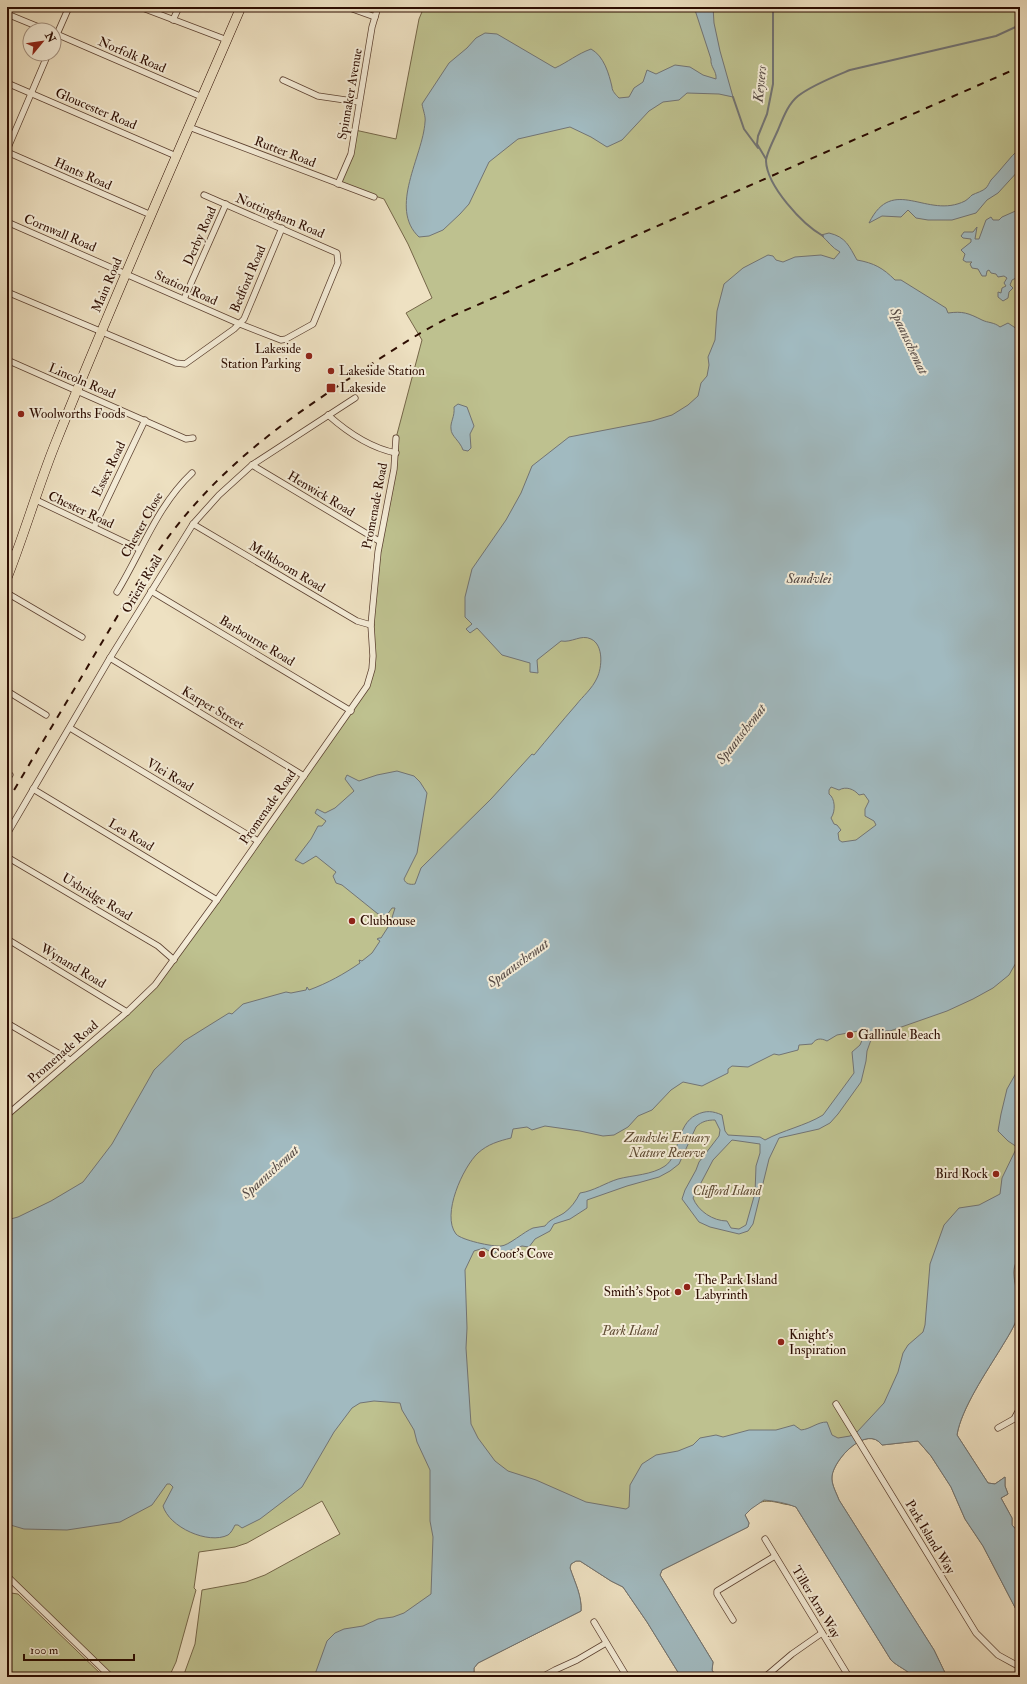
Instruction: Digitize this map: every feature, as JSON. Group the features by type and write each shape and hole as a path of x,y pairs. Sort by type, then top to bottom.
{"main road":[{"name":"Main Road","path":"7,578 53,449 76,391 188,127 241,7"}],"street":[{"path":"62,22 69,7"},
{"path":"140,7 227,40"},
{"path":"173,20 179,7"},
{"path":"347,7 375,17"},
{"name":"Spinnaker Avenue","path":"338,184 350,154 378,7"},
{"path":"7,14 26,22"},
{"name":"Norfolk Road","path":"62,39 202,97"},
{"path":"7,151 45,62"},
{"path":"283,80 318,96 359,102"},
{"name":"Gloucester Road","path":"7,83 176,156"},
{"name":"Rutter Road","path":"188,127 338,184 374,196"},
{"name":"Hants Road","path":"7,151 151,215"},
{"name":"Nottingham Road","path":"204,195 336,252 339,257 338,263 313,324 286,339 281,340"},
{"name":"Derby Road","path":"184,299 226,204"},
{"name":"Cornwall Road","path":"7,222 126,274"},
{"name":"Bedford Road","path":"101,332 183,365 205,351 240,324 247,314 282,228"},
{"name":"Station Road","path":"126,274 240,324 281,340"},
{"path":"7,292 101,332"},
{"name":"Lincoln Road","path":"7,360 186,439 192,438"},
{"name":"Orient Road","path":"7,834 110,658 192,524 252,465 355,398"},
{"path":"328,415 340,426 381,450 396,453"},
{"name":"Essex Road","path":"94,527 145,420"},
{"name":"Promenade Road","path":"7,1115 127,1012 152,988 174,960 351,711 370,679 373,656 371,625 379,541 394,469 396,438"},
{"name":"Henwick Road","path":"252,465 379,541"},
{"name":"Chester Close","path":"117,592 155,520 178,486 192,473"},
{"name":"Chester Road","path":"36,500 139,550"},
{"name":"Melkboom Road","path":"192,524 357,621 371,625"},
{"path":"7,551 16,555"},
{"name":"Barbourne Road","path":"151,591 351,711"},
{"path":"7,593 82,637"},
{"name":"Karper Street","path":"110,658 304,776"},
{"path":"7,691 46,715"},
{"name":"Vlei Road","path":"70,728 258,841"},
{"name":"Lea Road","path":"33,789 217,900"},
{"name":"Uxbridge Road","path":"7,857 158,946 174,960"},
{"name":"Wynand Road","path":"7,939 127,1012"},
{"path":"7,1023 70,1060"},
{"path":"7,1106 12,1110"},
{"name":"Park Island Way","path":"836,1404 976,1633 998,1655 1020,1667"},
{"path":"998,1428 1014,1419 1020,1408"},
{"name":"Tiller Arm Way","path":"765,1539 849,1677"},
{"path":"733,1620 717,1594 718,1590 775,1556"},
{"path":"7,1576 112,1677"},
{"path":"594,1622 627,1677"},
{"path":"765,1677 792,1654 822,1633"},
{"path":"542,1677 577,1660 606,1643"}],"green space":[{"name":"Zandvlei Estuary Nature Reserve","path":"424,7 1020,7 1020,1257 1014,1269 1019,1308 1017,1319 1013,1328 969,1402 959,1425 957,1435 988,1483 995,1484 1005,1477 1005,1486 1008,1494 1001,1498 1012,1518 1012,1525 1020,1534 1020,1617 983,1546 965,1519 951,1487 931,1456 918,1441 882,1445 876,1440 868,1439 860,1441 845,1453 834,1469 832,1476 833,1485 839,1500 934,1650 947,1677 913,1677 891,1660 796,1507 769,1501 757,1504 745,1515 749,1523 748,1527 662,1570 660,1575 713,1662 712,1670 716,1677 681,1677 647,1622 623,1587 580,1561 576,1561 571,1564 570,1568 579,1595 581,1611 478,1663 474,1668 474,1677 183,1677 195,1644 202,1590 246,1582 265,1575 340,1534 322,1501 247,1543 235,1547 199,1552 194,1588 196,1590 176,1662 169,1677 114,1677 7,1574 7,1115 150,991 370,679 371,625 378,552 394,469 396,438 422,340 406,313 432,298 408,244 384,199 338,184 351,154 355,130 396,139 419,19"},
{"path":"7,1594 18,1594 104,1677 7,1677"}],"water":[{"path":"694,7 713,7 714,23 720,51 733,97 719,94 687,93 679,100 663,102 649,111 622,140 607,147 570,127 518,139 489,162 469,204 460,214 443,230 429,236 419,237 410,225 407,212 407,197 423,136 425,116 422,104 449,63 467,48 476,38 485,33 497,34 555,68 591,49 596,52 603,61 615,94 619,98 629,97 634,88 643,82 647,70 656,74 675,65 690,67 703,75 716,79 716,74"},
{"path":"1020,148 1020,169 998,193 987,200 976,213 952,220 928,220 916,218 908,210 901,217 882,216 869,223 878,209 889,202 900,200 912,201 937,206 951,205 965,201 972,195 986,188 991,180"},
{"path":"1020,209 1020,276 1012,280 1010,285 1013,288 1009,292 1008,298 1003,301 998,297 998,292 1001,293 1002,288 1006,286 1004,283 1007,278 1004,276 998,277 989,270 987,271 986,276 982,276 978,269 972,268 970,264 972,262 966,262 963,260 965,254 961,250 971,242 971,239 963,238 961,236 964,232 973,232 977,227 975,239 979,239 986,220 991,217 993,220 999,220 1002,217"},
{"name":"Sandvlei","path":"829,233 839,237 852,250 857,260 873,264 882,269 895,280 901,280 946,308 948,313 965,313 996,324 1000,327 1008,323 1020,331 1020,948 1017,961 1009,975 993,988 973,999 947,1011 890,1031 884,1031 872,1037 867,1051 861,1082 830,1123 819,1129 779,1138 769,1159 753,1224 748,1231 739,1234 710,1227 699,1222 682,1199 699,1162 719,1136 720,1130 715,1120 712,1120 703,1122 696,1127 679,1164 670,1171 659,1177 587,1200 587,1208 570,1219 554,1224 550,1231 535,1239 529,1247 522,1246 500,1254 496,1252 494,1254 484,1248 474,1251 465,1270 467,1328 466,1348 471,1424 478,1438 495,1461 508,1471 536,1480 586,1502 626,1509 629,1507 630,1485 642,1464 656,1455 678,1451 693,1445 700,1438 716,1435 723,1437 749,1430 776,1430 794,1425 801,1430 827,1422 832,1435 838,1438 850,1436 857,1432 884,1403 898,1372 903,1353 908,1345 923,1332 925,1325 930,1264 944,1225 959,1208 979,1205 1000,1194 1002,1178 1017,1147 1008,1141 998,1131 1007,1089 1020,1066 1020,1257 1014,1269 1019,1308 1018,1315 1011,1332 969,1402 959,1425 957,1435 988,1483 995,1484 1005,1477 1005,1486 1008,1494 1001,1498 1012,1518 1012,1525 1020,1534 1020,1617 983,1546 965,1519 951,1487 931,1456 918,1441 882,1445 876,1440 868,1439 860,1441 845,1453 834,1469 832,1476 833,1485 839,1500 934,1650 947,1677 913,1677 891,1660 796,1507 780,1502 764,1500 745,1515 749,1523 748,1527 662,1570 660,1575 713,1662 712,1670 716,1677 681,1677 647,1622 623,1587 580,1561 576,1561 571,1564 570,1568 579,1595 581,1611 478,1663 474,1668 474,1677 314,1677 327,1641 335,1633 344,1629 363,1626 378,1619 393,1617 404,1613 431,1594 433,1537 430,1521 430,1470 417,1442 414,1430 402,1410 400,1403 374,1401 360,1403 352,1408 334,1432 302,1487 260,1519 242,1528 235,1525 228,1535 210,1538 200,1536 181,1527 173,1521 163,1506 173,1487 170,1484 167,1484 152,1505 120,1522 67,1530 24,1529 7,1524 7,1220 18,1217 51,1201 83,1182 112,1144 154,1070 184,1041 229,1013 232,1014 243,1004 286,992 291,993 306,990 307,987 309,990 348,971 360,963 359,960 362,961 372,953 380,941 377,939 381,938 390,924 395,908 392,908 387,915 378,914 342,885 336,883 333,876 336,872 316,856 303,864 295,860 311,839 318,826 322,826 326,821 315,813 317,809 325,813 335,808 354,791 345,779 347,775 359,781 377,775 397,771 414,776 427,793 417,853 404,879 408,884 415,884 421,868 491,799 532,754 534,755 595,682 599,674 601,663 600,651 595,642 584,637 569,641 561,641 537,660 538,673 530,672 530,663 502,655 477,628 470,633 466,629 472,624 465,617 465,597 472,569 506,520 521,493 532,466 569,437 652,421 672,415 688,405 698,396 701,383 707,376 709,365 708,357 715,340 717,311 724,284 743,268 768,255 773,256 776,260 783,262 795,257 821,255 834,259 840,252 821,235","holes":["831,787 839,790 844,788 850,789 859,795 864,794 869,801 865,809 865,816 874,821 876,825 856,840 842,842 839,840 838,833 841,830 834,824 831,818 834,808 833,798 829,794","858,1031 864,1036 860,1045 852,1052 854,1073 823,1115 816,1119 765,1140 760,1137 728,1135 725,1131 722,1115 703,1112 696,1115 685,1126 673,1155 665,1166 648,1173 618,1179 590,1191 580,1193 569,1209 551,1220 545,1226 533,1228 508,1244 501,1246 477,1243 464,1239 456,1234 452,1226 451,1215 452,1204 460,1180 478,1153 494,1143 511,1138 513,1129 527,1127 532,1130 545,1126 603,1136 614,1135 628,1127 638,1116 652,1110 671,1090 683,1082 702,1086 728,1073 728,1069 732,1066 748,1067 774,1054 779,1055 798,1050 799,1045 812,1044 819,1039 827,1041 837,1035","732,1140 760,1144 760,1153 756,1166 755,1193 746,1225 739,1229 731,1228 727,1221 716,1219 702,1211 695,1203 693,1198 713,1160"]},
{"path":"458,404 467,407 474,426 470,434 471,448 468,451 463,450 451,432 454,407"}],"waterway":[{"name":"Keysers","path":"766,159 757,144 758,136 767,114 773,84 773,7"},
{"name":"Spaanschemat","path":"823,236 805,223 796,214 779,193 772,182 768,171 766,158 786,112 794,99 816,85 850,70 996,36 1020,25"},
{"path":"733,97 744,129 758,148"}],"railway":[{"path":"7,802 134,589 172,532 191,508 232,467 253,448 298,413 398,347 450,317 1020,67"}],"place":[{"name":"Lakeside Station Parking","path":"309,356"},
{"name":"Lakeside Station","path":"331,371"},
{"name":"Lakeside","path":"331,388"},
{"name":"Woolworths Foods","path":"21,414"},
{"name":"Clubhouse","path":"352,921"},
{"name":"Gallinule Beach","path":"850,1035"},
{"name":"Bird Rock","path":"996,1174"},
{"name":"Coot's Cove","path":"482,1254"},
{"name":"The Park Island Labyrinth","path":"687,1287"},
{"name":"Smith's Spot","path":"678,1292"},
{"name":"Knight's Inspiration","path":"781,1342"}],"park label":[{"name":"Clifford Island","path":"727,1191"},
{"name":"Park Island","path":"630,1331"}]}
